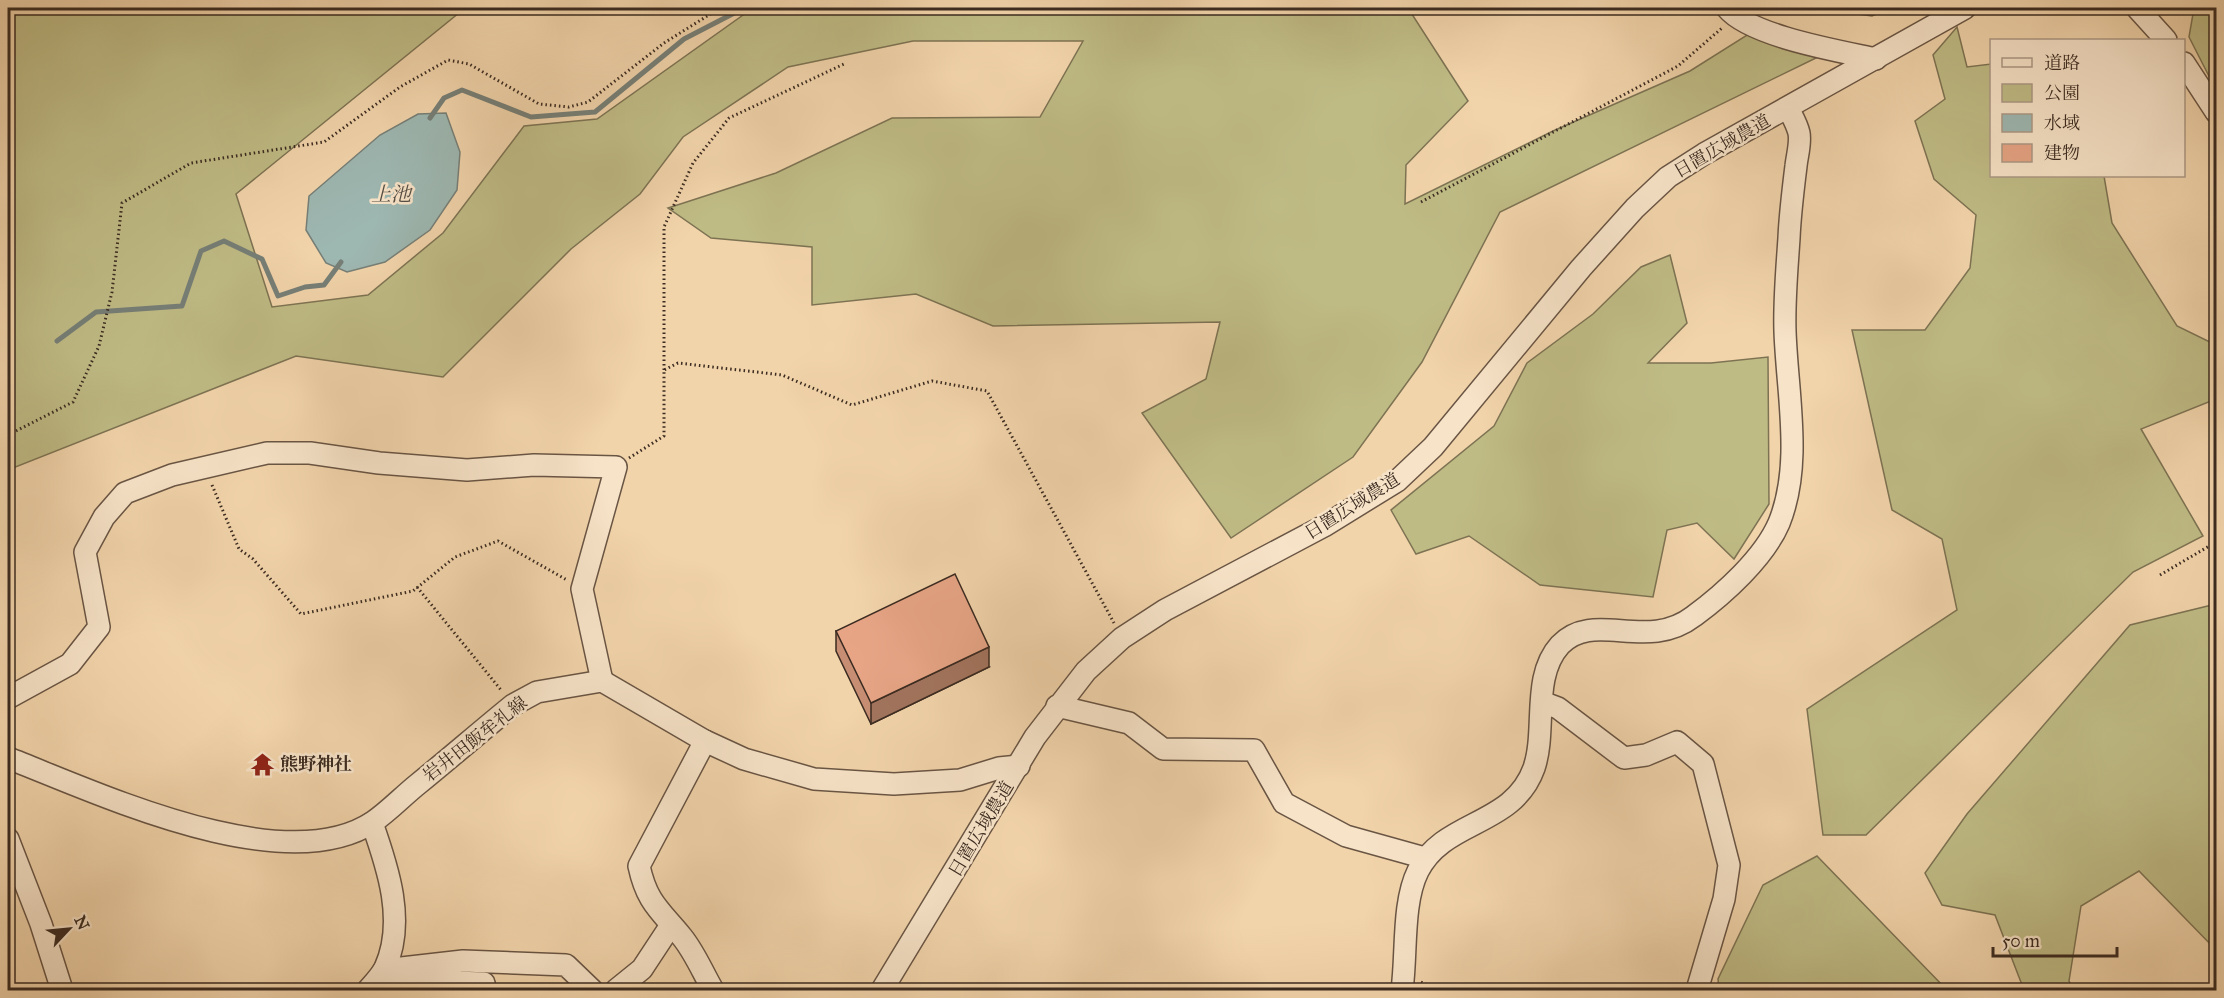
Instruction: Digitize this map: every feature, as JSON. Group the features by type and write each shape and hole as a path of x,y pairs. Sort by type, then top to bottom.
{"street":[{"name":"日置広域農道","path":"882,990 1057,706 1086,671 1122,638 1165,610 1324,526 1397,481 1433,447 1581,268 1635,208 1668,177 1704,154 1965,8"},
{"path":"2137,8 2165,39"},
{"path":"1731,12 1803,43 1876,59"},
{"path":"2185,64 2217,112"},
{"path":"1402,990 1413,883 1425,858 1440,843 1458,831 1490,817 1518,796 1534,769 1539,750 1545,674 1552,656 1561,644 1587,630 1651,634 1681,626 1738,579 1778,525 1790,477 1785,300 1790,218 1800,136 1788,108"},
{"path":"8,698 70,664 99,627 84,552 104,517 125,493 172,476 267,453 299,453 467,470 534,465 616,466 582,589 602,681 705,741 744,759 814,779 894,784 960,780 1019,766"},
{"name":"岩井田飯牟礼線","path":"8,758 136,808 241,838 283,843 321,843 372,823 513,705 537,692 602,681"},
{"path":"1542,702 1558,708 1624,758 1646,755 1677,742 1703,764 1730,865 1724,899 1697,990"},
{"path":"1057,706 1129,723 1163,749 1254,750 1284,803 1346,836 1425,858"},
{"path":"705,741 639,866 643,884 654,908 683,939 713,990"},
{"path":"372,823 389,871 395,938 376,980"},
{"path":"8,839 41,924 62,990"},
{"path":"616,990 642,969 671,925"},
{"path":"376,980 463,961 566,964 592,990"},
{"path":"376,980 484,983 485,990"}],"path":[{"path":"8,435 73,402 99,346 112,292 122,203 191,163 324,142 400,87 448,60 469,64 539,104 569,107 588,102 664,43 720,8"},
{"path":"1421,202 1678,66 1731,12"},
{"path":"616,466 664,436 664,227 693,163 729,118 844,64"},
{"path":"664,370 678,363 782,375 852,405 932,381 987,391 1122,638"},
{"path":"205,468 239,549 253,559 301,614 413,591 454,557 498,542 582,589"},
{"path":"2160,575 2217,542"},
{"path":"417,587 513,705"}],"green space":[{"path":"8,8 465,8 236,194 272,307 368,295 443,233 524,126 597,119 753,8 1408,8 1468,101 1406,165 1405,204 1553,131 1690,71 1755,30 1820,56 1500,212 1422,362 1353,457 1231,538 1142,413 1206,379 1220,322 993,326 916,294 812,305 812,247 711,238 668,208 776,173 892,118 1040,117 1083,41 913,41 788,67 683,137 640,194 571,249 443,377 296,356 8,470"},
{"path":"1815,8 1891,8 1872,16"},
{"path":"2194,8 2216,8 2216,90 2189,37"},
{"path":"1957,27 1967,67 1990,64 1990,177 2104,177 2112,223 2177,326 2216,345 2216,399 2141,429 2203,536 2133,572 1866,835 1823,835 1807,709 1957,610 1942,539 1892,510 1852,330 1925,330 1970,268 1976,215 1934,179 1915,121 1945,99 1933,55"},
{"path":"1670,255 1687,323 1648,363 1711,363 1768,357 1769,504 1734,559 1697,523 1667,530 1653,597 1540,585 1469,536 1416,554 1391,510 1494,426 1527,363 1593,314 1641,267"},
{"path":"2216,604 2216,950 2139,871 2081,906 2069,981 2074,990 2024,990 1995,915 1942,905 1925,873 1967,814 2130,625"},
{"path":"1817,856 1947,990 1719,990 1718,979 1763,885"}],"water":[{"name":"上池","path":"446,113 460,152 457,190 430,230 385,262 347,272 326,263 306,230 309,196 380,135 418,114"}],"building":[{"path":"955,574 989,647 871,703 836,631"}],"waterway":[{"path":"430,118 444,98 462,90 531,117 595,112 684,39 744,8"},
{"path":"57,341 96,312 182,306 201,251 224,241 262,259 278,296 305,287 324,285 341,262"}],"place":[{"name":"熊野神社","path":"262,764"}]}
